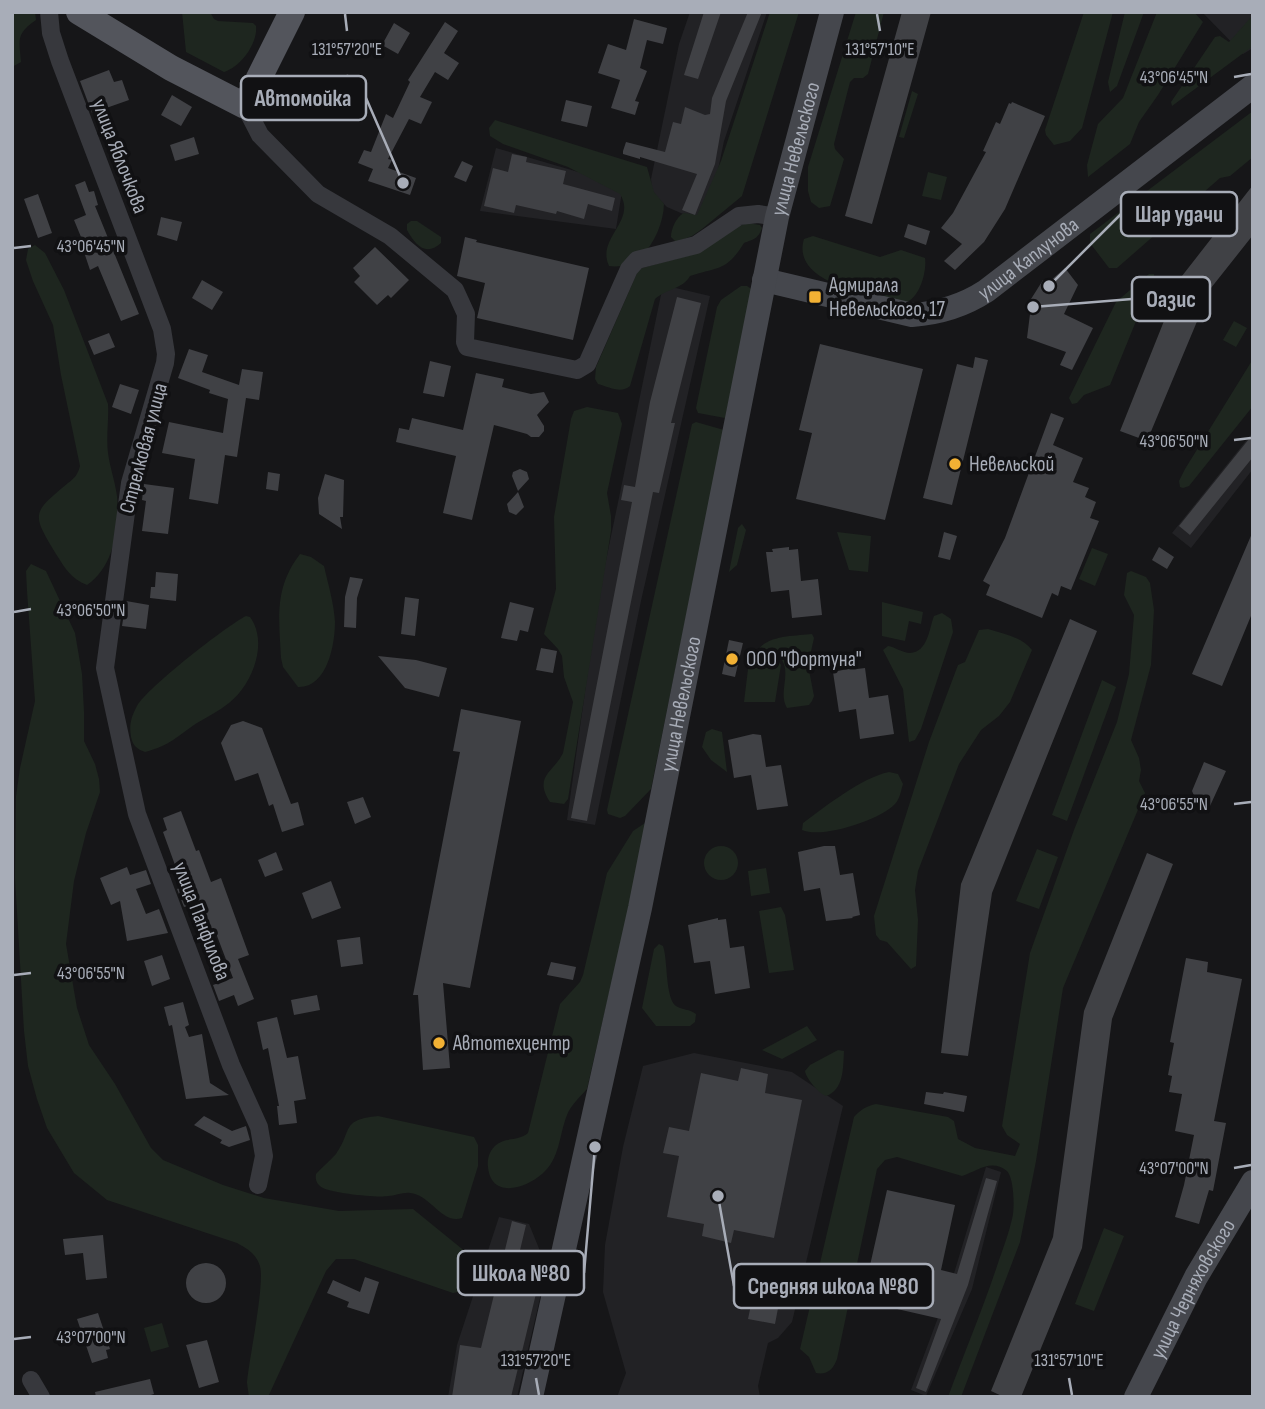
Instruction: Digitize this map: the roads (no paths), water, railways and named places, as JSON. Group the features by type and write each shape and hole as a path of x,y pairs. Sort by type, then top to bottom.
{"main road":[{"path":"79,12 171,68 244,106 292,12"},
{"name":"улица Невельского","path":"531,1397 640,908 777,218 832,12"},
{"name":"улица Каплунова","path":"764,280 912,315 933,313 965,303 986,291 1253,86"},
{"name":"улица Черняховского","path":"1136,1397 1196,1277 1253,1182"}],"street":[{"name":"улица Яблочкова","path":"49,12 51,33 60,61 162,330 166,354"},
{"path":"244,106 260,135 318,194 390,236 455,290 466,313 467,346 548,366 577,370 587,364 629,269 638,260 696,245 739,216 747,214 777,218"},
{"name":"Стрелковая улица","path":"105,668 130,483 161,383 166,354"},
{"name":"улица Панфилова","path":"105,668 137,814 231,1065 259,1128 264,1156 258,1185"},
{"path":"31,1380 41,1397"}],"place":[{"name":"Автомойка","path":"403,183"},
{"name":"Шар удачи","path":"1049,286"},
{"name":"Адмирала Невельского, 17","path":"815,297"},
{"name":"Оазис","path":"1033,307"},
{"name":"Невельской","path":"955,464"},
{"name":"ООО \"Фортуна\"","path":"732,659"},
{"name":"Автотехцентр","path":"439,1043"},
{"name":"Школа №80","path":"595,1147"},
{"name":"Средняя школа №80","path":"718,1196"}]}
